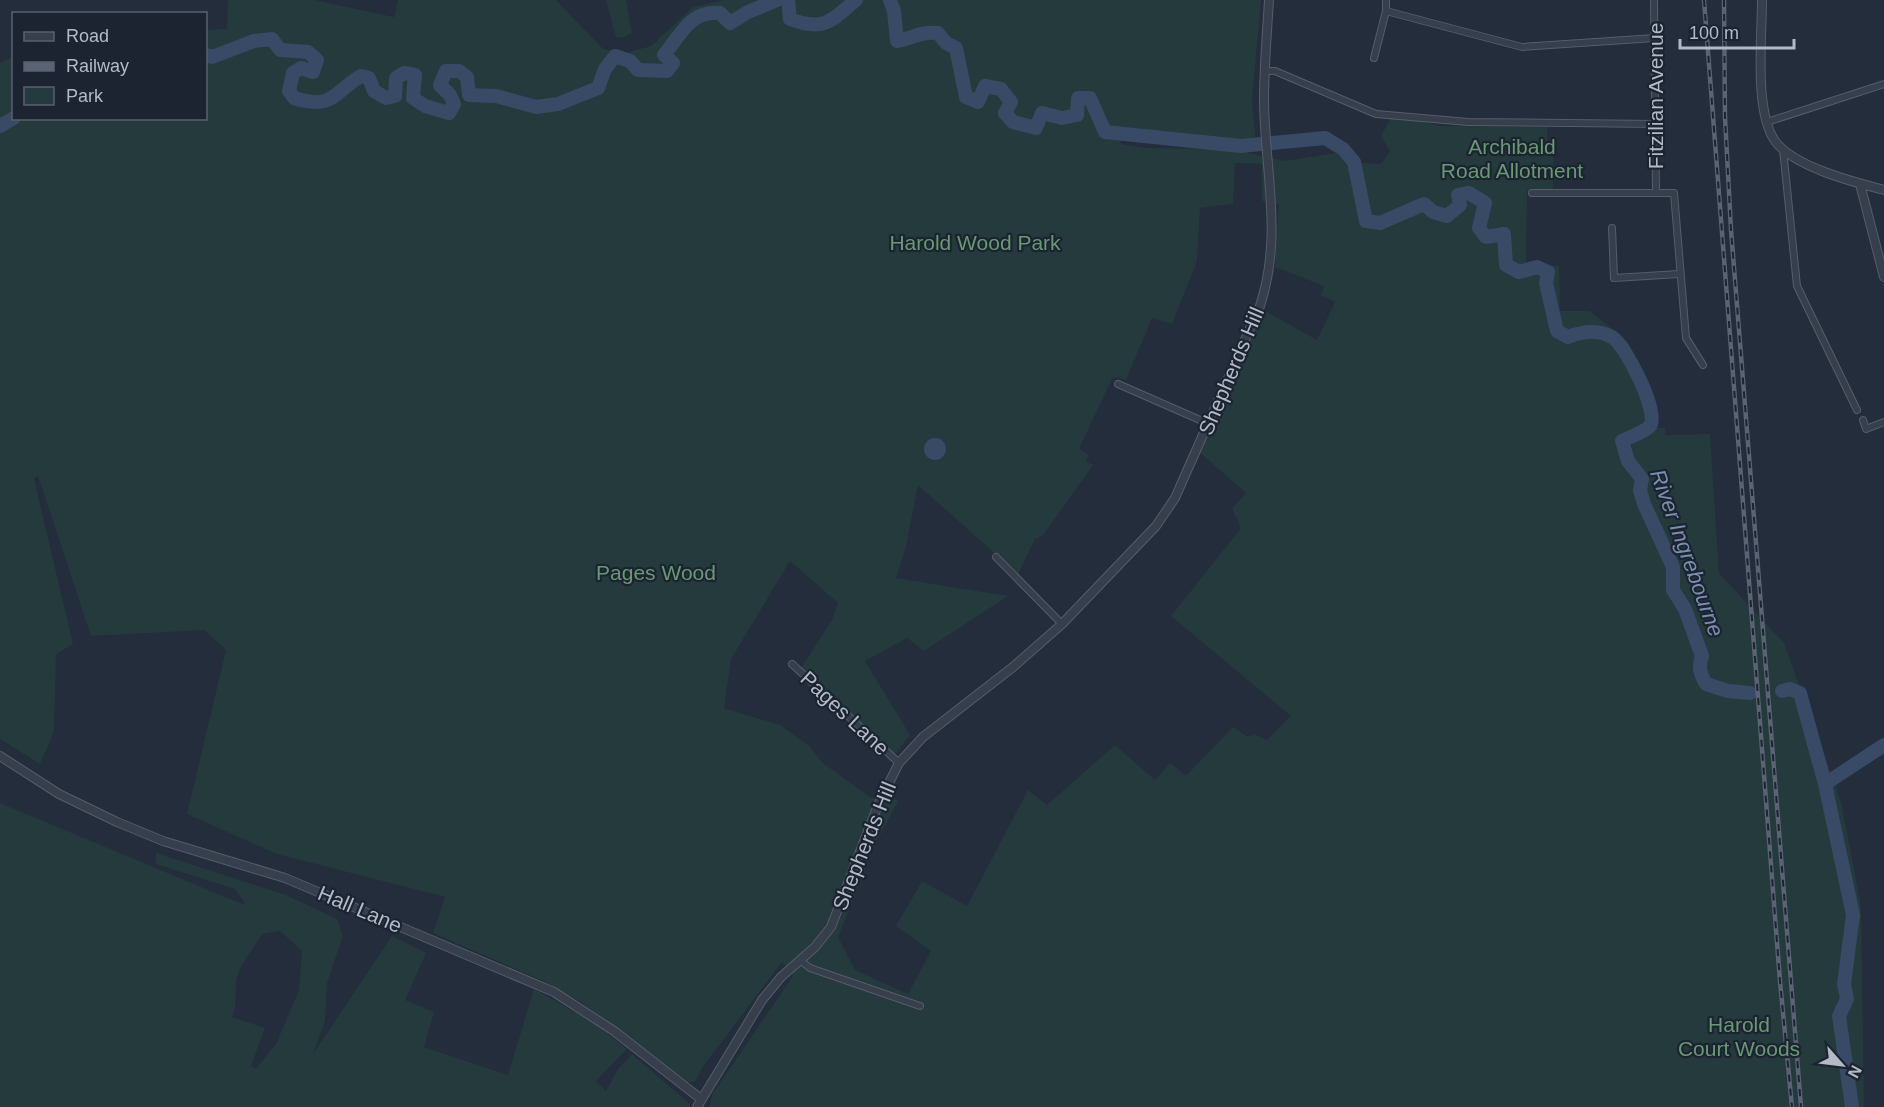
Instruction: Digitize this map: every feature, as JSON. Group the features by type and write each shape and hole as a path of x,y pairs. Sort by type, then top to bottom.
{"street":[{"name":"Shepherds Hill","path":"699,1103 762,1000 781,977 815,947 831,927 878,805 899,763 923,737 1013,667 1062,624 1166,513 1209,424 1268,281 1273,238 1265,71 1269,0"},
{"path":"1374,58 1386,11 1386,0"},
{"name":"Fitzilian Avenue","path":"1654,0 1656,192"},
{"path":"1762,0 1762,73 1767,122 1774,140 1783,149 1823,170 1884,190"},
{"path":"1386,11 1522,47 1655,38"},
{"path":"1265,71 1275,71 1376,114 1468,122 1656,124"},
{"path":"1767,122 1884,84"},
{"path":"1783,149 1797,286 1857,410"},
{"path":"1860,184 1884,277"},
{"path":"1532,193 1674,193 1686,338 1703,365"},
{"path":"1612,228 1614,278 1679,274"},
{"path":"1118,384 1209,424"},
{"path":"1863,420 1866,429 1884,422"},
{"path":"996,557 1062,624"},
{"name":"Pages Lane","path":"792,664 899,763"},
{"name":"Hall Lane","path":"0,756 59,794 117,822 163,841 285,878 554,992 615,1031 699,1103"},
{"path":"800,960 810,968 920,1006"}],"green space":[{"path":"228,0 314,0 394,17 398,0 556,0 603,49 625,53 651,46 693,7 724,0 1261,0 1252,100 1256,144 1241,146 1125,134 1120,144 1147,148 1230,149 1285,161 1336,153 1349,162 1381,164 1390,151 1381,136 1392,115 1411,117 1438,126 1547,127 1547,156 1553,156 1553,190 1527,190 1526,265 1559,266 1560,311 1590,311 1628,342 1654,406 1656,428 1665,428 1666,435 1710,434 1719,573 1784,643 1841,802 1861,906 1864,1107 709,1107 713,1093 793,976 782,962 702,1068 695,1082 687,1082 581,1002 541,980 433,933 445,897 277,854 187,814 226,650 204,630 91,636 38,476 34,479 73,644 56,654 54,732 40,764 0,739 0,63 12,57 12,120 207,120 207,30 227,29","holes":["1235,163 1262,164 1262,201 1279,204 1275,267 1324,286 1321,295 1335,302 1317,340 1264,310 1224,400 1220,398 1197,450 1246,493 1232,509 1241,528 1171,616 1291,716 1267,740 1254,734 1248,737 1233,727 1186,776 1170,763 1155,780 1115,745 1047,805 1028,790 967,906 922,881 896,926 931,951 908,994 855,970 838,937 876,842 899,800 870,797 823,763 809,746 780,725 724,708 731,659 790,561 838,603 832,620 799,671 893,757 910,735 865,661 907,638 924,651 1008,596 896,578 906,547 918,485 1018,574 1035,539 1043,535 1093,465 1086,461 1089,455 1079,449 1112,379 1117,377 1126,380 1152,318 1172,324 1197,261 1200,208 1233,204"]},
{"path":"606,0 626,0 632,33 622,38 616,37"},
{"path":"0,803 242,904 245,903 235,889 156,864 156,853 286,895 337,919 343,936 327,983 325,1021 313,1054 392,936 426,953 405,1000 434,1012 424,1047 508,1075 534,989 593,1022 627,1049 596,1081 606,1091 618,1069 632,1054 690,1104 689,1107 0,1107","holes":["280,931 302,951 299,990 276,1044 256,1069 251,1066 265,1028 232,1017 239,971 262,934"]}],"water":[{"path":"931,438 939,438 946,445 946,453 939,460 931,460 924,453 924,445"}],"waterway":[{"name":"River Ingrebourne","path":"207,55 212,57 254,41 272,39 280,50 308,52 317,60 313,72 301,68 293,73 289,91 294,98 307,101 317,102 331,98 361,76 369,78 374,91 386,98 395,96 396,78 404,73 415,75 413,98 425,106 449,113 454,104 450,95 440,85 446,71 459,71 467,77 469,95 496,96 536,107 558,104 598,88 605,69 615,56 630,61 638,70 667,71 673,63 664,55 687,25 701,15 720,13 730,23 748,12 777,0"},
{"name":"River Ingrebourne","path":"788,0 790,19 811,24 833,19 856,0"},
{"name":"River Ingrebourne","path":"890,0 894,11 897,41 922,34 938,33 946,43 956,48 966,97 978,102 985,86 1001,89 1011,102 1005,113 1013,122 1036,128 1042,113 1062,118 1077,115 1078,98 1090,98 1105,132 1241,146 1325,138 1343,149 1354,162 1366,221 1380,223 1424,204 1433,212 1447,216 1460,205 1458,195 1469,193 1485,203 1479,228 1486,237 1504,234 1506,265 1519,272 1537,267 1548,272 1546,283 1557,331 1568,337 1590,332 1612,337 1625,352 1640,379 1650,408 1652,419 1650,426 1622,441 1628,461 1642,479 1640,490 1644,504 1673,567 1673,590 1685,609 1702,656 1701,674 1706,684 1728,691 1750,693"},
{"name":"River Ingrebourne","path":"0,126 12,119"},
{"name":"River Ingrebourne","path":"1782,691 1790,689 1800,693 1825,784 1853,915 1844,984 1847,999 1839,1016 1852,1107"},
{"path":"1825,784 1884,745"}],"railway":[{"path":"1704,0 1780,981 1792,1107"},
{"path":"1724,0 1725,117 1731,230 1801,1107"}],"park label":[{"name":"Archibald Road Allotment","path":"1512,158"},
{"name":"Harold Wood Park","path":"975,242"},
{"name":"Pages Wood","path":"656,572"},
{"name":"Harold Court Woods","path":"1739,1036"}]}
